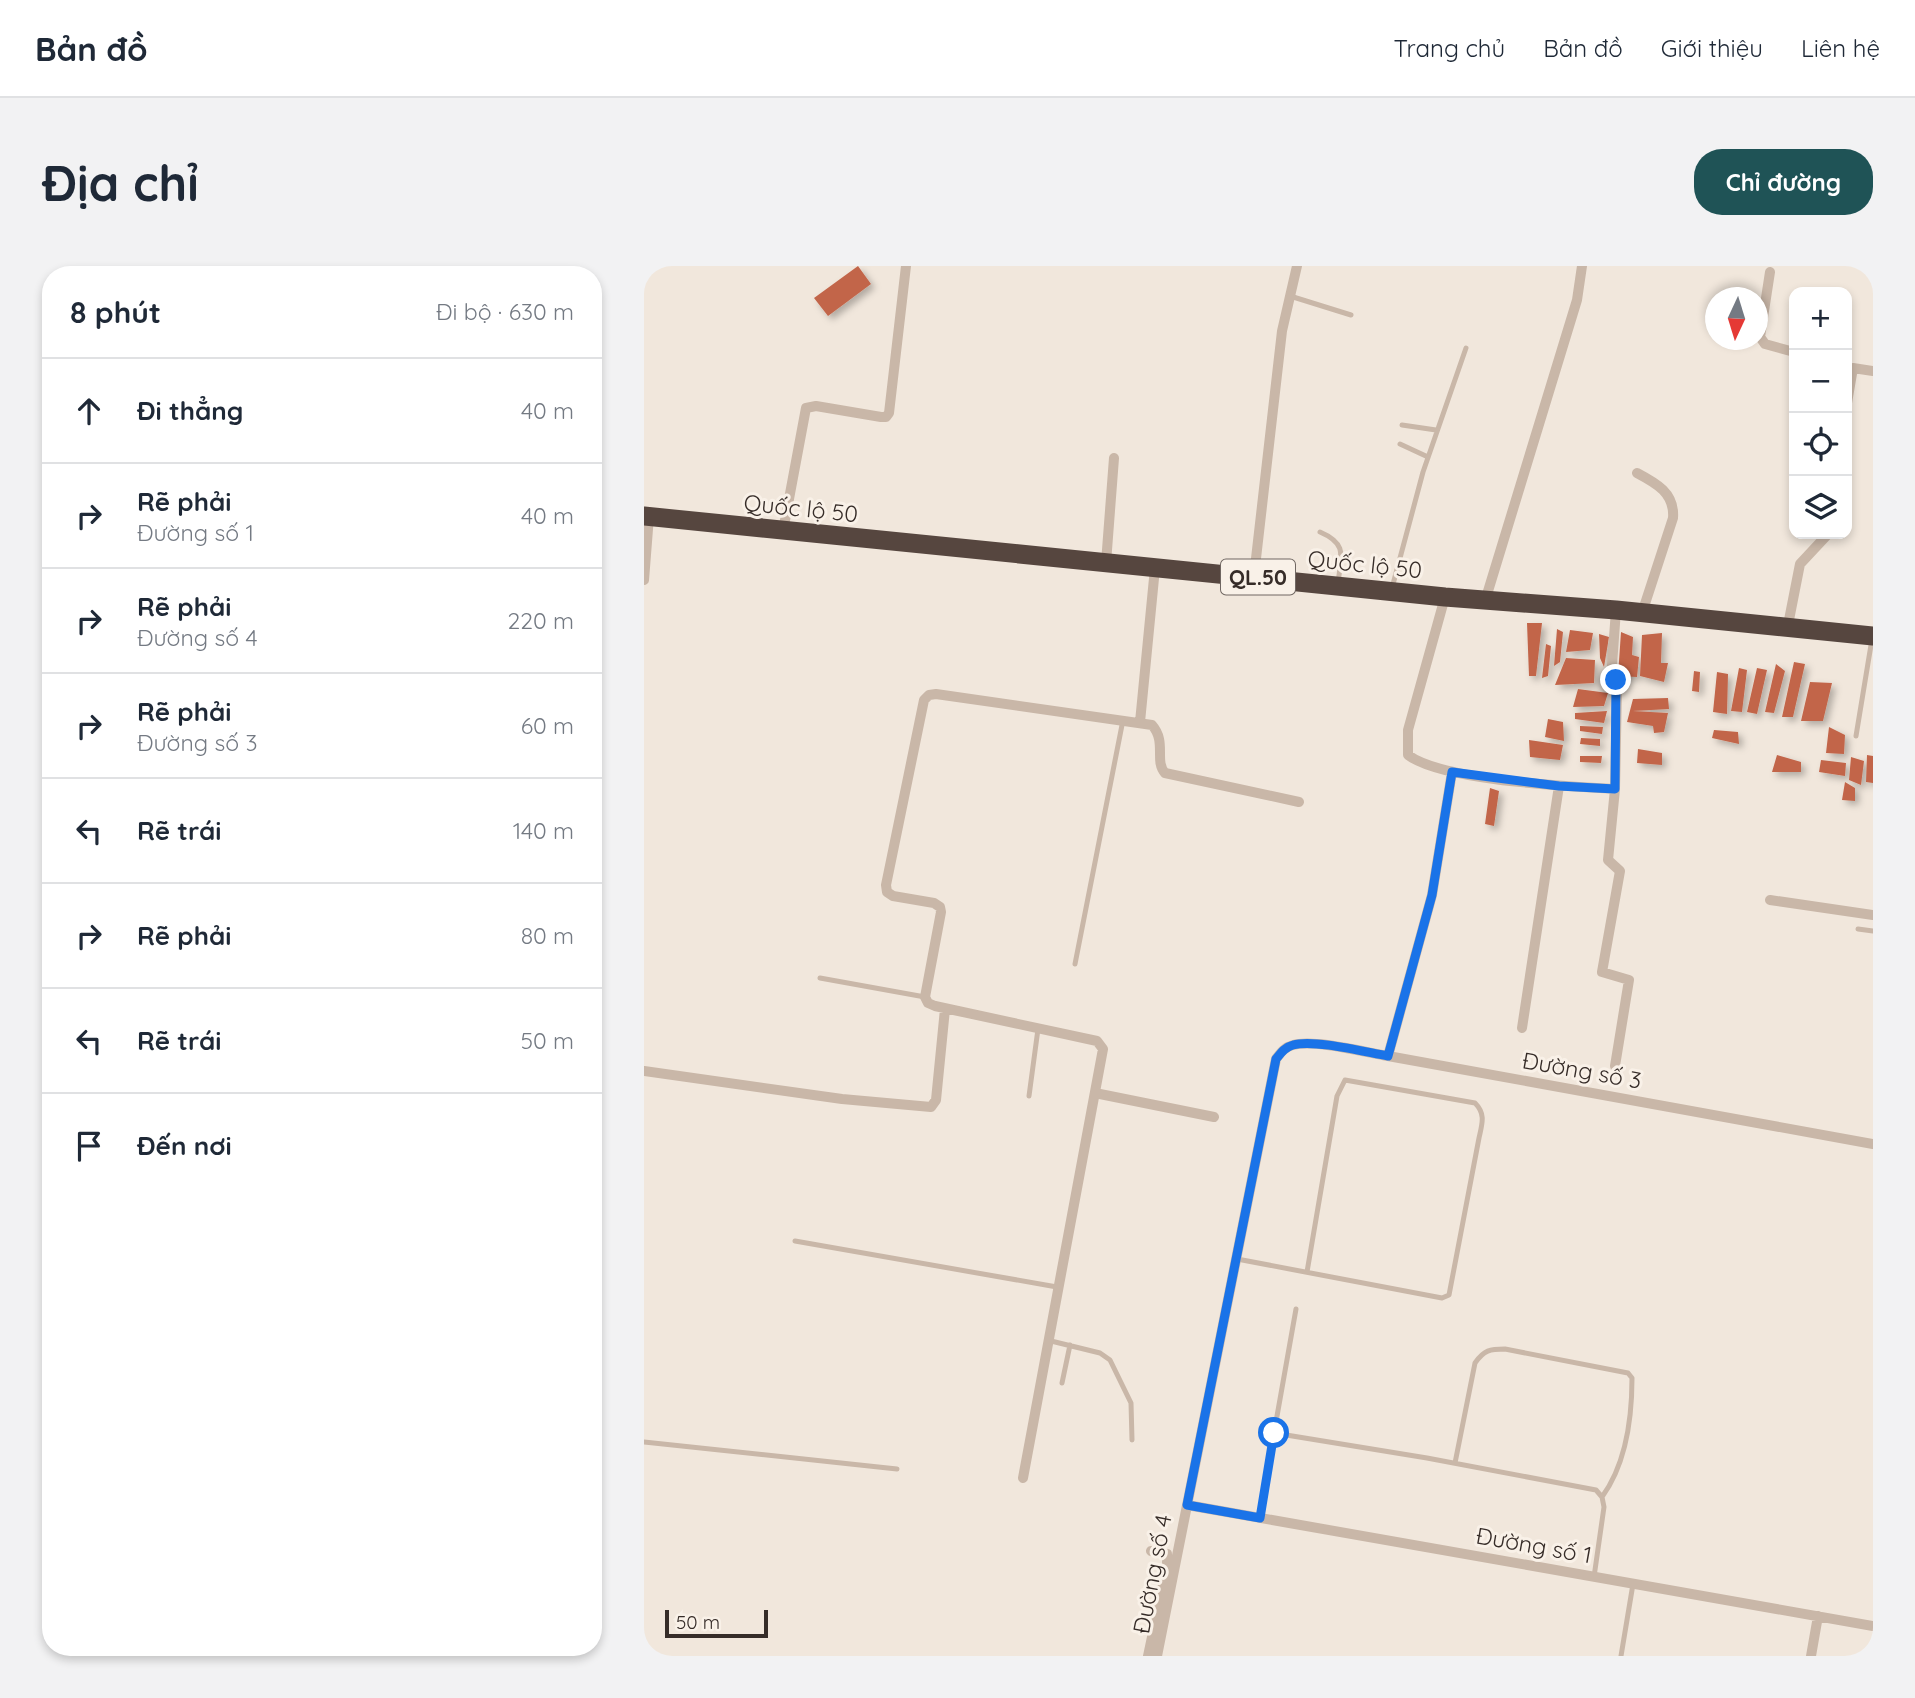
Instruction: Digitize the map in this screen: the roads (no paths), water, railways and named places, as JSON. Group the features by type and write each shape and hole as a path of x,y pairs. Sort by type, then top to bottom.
{"highway":[{"name":"Quốc lộ 50","path":"646,516 1391,592 1788,625 1873,636"}],"street":[{"path":"783,531 806,408 816,406 881,417 886,417 889,413 906,266"},
{"path":"1254,576 1282,331 1297,266"},
{"path":"1485,600 1577,300 1582,266"},
{"path":"1770,272 1760,337 1765,344 1789,351"},
{"path":"1852,367 1873,371"},
{"path":"1106,563 1114,458"},
{"path":"1637,473 1666,492 1674,508 1642,613"},
{"path":"644,580 646,516"},
{"path":"1788,625 1800,565 1823,539"},
{"path":"1140,722 1155,568"},
{"path":"1445,597 1408,730 1408,755 1452,772 1559,786 1615,789"},
{"path":"1615,1066 1629,980 1602,972 1620,871 1608,860 1615,789 1617,688 1612,665 1616,610"},
{"path":"1023,1478 1103,1055 1102,1045 1097,1041 945,1009 928,1003 925,998 942,912 934,903 893,896 887,892 886,886 924,700 929,695 936,694 1152,725 1162,748 1160,765 1164,773 1299,802"},
{"path":"1388,1056 1432,895 1452,772"},
{"path":"1522,1028 1559,786"},
{"path":"1770,900 1873,915"},
{"path":"644,1072 842,1099 931,1107 936,1100 945,1009"},
{"name":"Đường số 3","path":"1284,1049 1307,1043 1388,1056 1873,1144"},
{"name":"Đường số 4","path":"1157,1656 1276,1059 1284,1049"},
{"path":"1096,1093 1214,1117"},
{"name":"Đường số 1","path":"1187,1505 1873,1626"},
{"path":"1148,1656 1167,1566 1167,1554 1151,1551"},
{"path":"1811,1656 1818,1616"}],"lane":[{"path":"1290,296 1351,315"},
{"path":"1391,592 1436,430 1466,348"},
{"path":"1402,425 1436,430"},
{"path":"1400,444 1428,457"},
{"path":"1320,532 1340,545 1342,550 1338,586"},
{"path":"1856,737 1873,636"},
{"path":"1075,964 1123,720"},
{"path":"1858,929 1873,932"},
{"path":"820,978 925,998"},
{"path":"1029,1096 1038,1029"},
{"path":"1236,1259 1442,1298 1449,1295 1483,1116 1480,1108 1475,1103 1345,1080 1337,1096 1307,1272"},
{"path":"795,1241 1057,1287"},
{"path":"1260,1518 1296,1309"},
{"path":"1047,1340 1100,1353 1110,1360 1130,1403 1132,1440"},
{"path":"1062,1383 1070,1345"},
{"path":"1455,1463 1475,1363 1481,1354 1490,1349 1505,1349 1628,1373 1632,1378 1632,1390 1622,1461 1614,1481 1602,1497"},
{"path":"1274,1433 1596,1490 1602,1497 1604,1507 1594,1577"},
{"path":"644,1442 897,1468"},
{"path":"1621,1656 1633,1584"}]}
